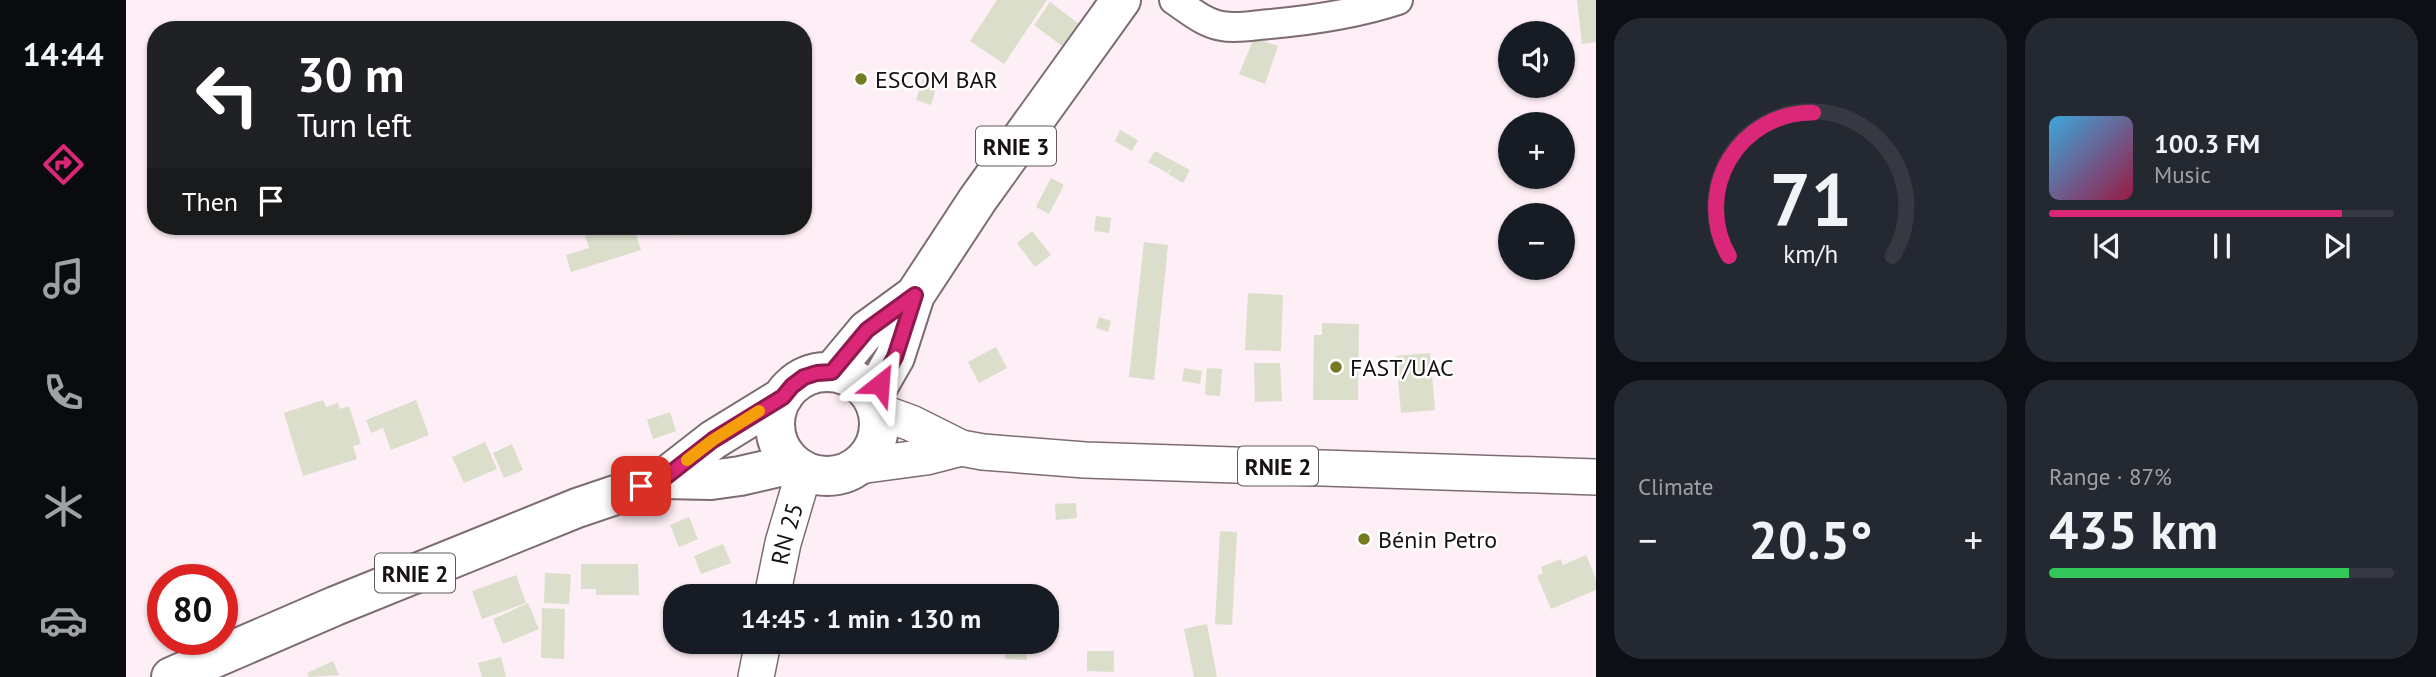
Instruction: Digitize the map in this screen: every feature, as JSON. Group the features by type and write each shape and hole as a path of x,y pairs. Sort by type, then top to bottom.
{"highway":[{"name":"RNIE 3","path":"875,404 895,357 915,295 978,199 1121,0"},
{"name":"RNIE 3","path":"832,372 867,330 915,295"},
{"name":"RNIE 2","path":"663,479 713,440 783,397 804,377 832,372 847,376 861,384 875,404"},
{"path":"783,397 777,410 777,439 782,452 798,468"},
{"path":"859,466 872,452 879,434 875,404"},
{"name":"RNIE 2","path":"171,677 335,606 577,508 663,479 721,479 798,468 822,477 842,475 859,466"}],"main road":[{"name":"RNIE 2","path":"875,404 961,448"},
{"name":"RNIE 2","path":"859,466 907,460 961,448 1085,460 1596,477"},
{"name":"RN 25","path":"775,584 798,468"},
{"path":"756,677 761,654"}],"street":[{"path":"1174,0 1202,19 1222,26 1241,27 1325,19 1370,10 1398,0"}],"building":[{"path":"997,0 1047,0 1004,64 970,41"},
{"path":"1577,0 1596,0 1596,42 1582,44"},
{"path":"1050,2 1083,27 1066,49 1034,25"},
{"path":"1254,38 1278,46 1265,84 1239,74"},
{"path":"924,75 939,79 931,105 916,100"},
{"path":"1120,130 1138,140 1132,151 1115,141"},
{"path":"1155,151 1190,170 1183,183 1168,174 1172,167 1167,173 1148,162"},
{"path":"1051,178 1064,185 1049,214 1036,207"},
{"path":"1096,216 1111,218 1109,233 1094,231"},
{"path":"1032,231 1051,255 1035,267 1017,243"},
{"path":"585,235 636,235 641,250 571,272 566,255 589,248"},
{"path":"1144,242 1168,245 1154,380 1129,377"},
{"path":"1248,293 1283,295 1281,351 1245,350"},
{"path":"1099,317 1111,321 1108,332 1096,328"},
{"name":"FAST/UAC","path":"1322,323 1359,324 1358,400 1313,400 1314,335 1322,335"},
{"path":"996,347 1007,368 979,383 968,362"},
{"path":"1430,353 1435,410 1401,413 1396,356"},
{"path":"1254,363 1280,363 1282,401 1255,402"},
{"path":"1184,368 1202,371 1200,384 1182,381"},
{"path":"1207,368 1222,369 1220,396 1205,395"},
{"path":"323,400 326,407 338,403 340,409 349,406 361,444 353,446 357,459 303,476 284,413"},
{"path":"416,400 429,435 391,450 383,428 371,433 366,420"},
{"path":"670,412 676,431 653,439 647,420"},
{"path":"485,442 497,469 464,483 452,457"},
{"path":"512,444 523,470 504,478 493,453"},
{"path":"1076,503 1077,518 1056,520 1055,504"},
{"path":"689,517 698,539 679,547 670,525"},
{"path":"1220,531 1237,532 1232,625 1215,624"},
{"path":"723,544 731,563 701,574 694,556"},
{"path":"1586,555 1596,579 1596,590 1551,609 1537,576 1543,573 1541,567 1561,559 1563,565"},
{"path":"581,564 638,564 639,595 596,595 596,589 581,589"},
{"path":"545,573 571,574 569,604 544,603"},
{"path":"516,575 526,603 482,619 472,591"},
{"path":"528,603 539,629 503,644 493,619"},
{"path":"542,608 565,609 564,659 541,658"},
{"path":"1207,624 1217,677 1194,677 1184,629"},
{"path":"1087,651 1114,651 1114,672 1087,671"},
{"path":"1005,654 1027,654 1027,660 1005,659"},
{"path":"501,657 506,677 482,677 478,663"},
{"path":"333,661 339,675 309,677 307,673"}],"slow traffic":[{"path":"687,460 759,411"}],"place":[{"name":"ESCOM BAR","path":"861,79"},
{"name":"FAST/UAC","path":"1336,367"},
{"name":"Bénin Petro","path":"1364,539"}],"route":[{"path":"641,486 663,479 713,440 783,397 804,377 832,372 867,330 915,295 895,357 880,384"}]}
